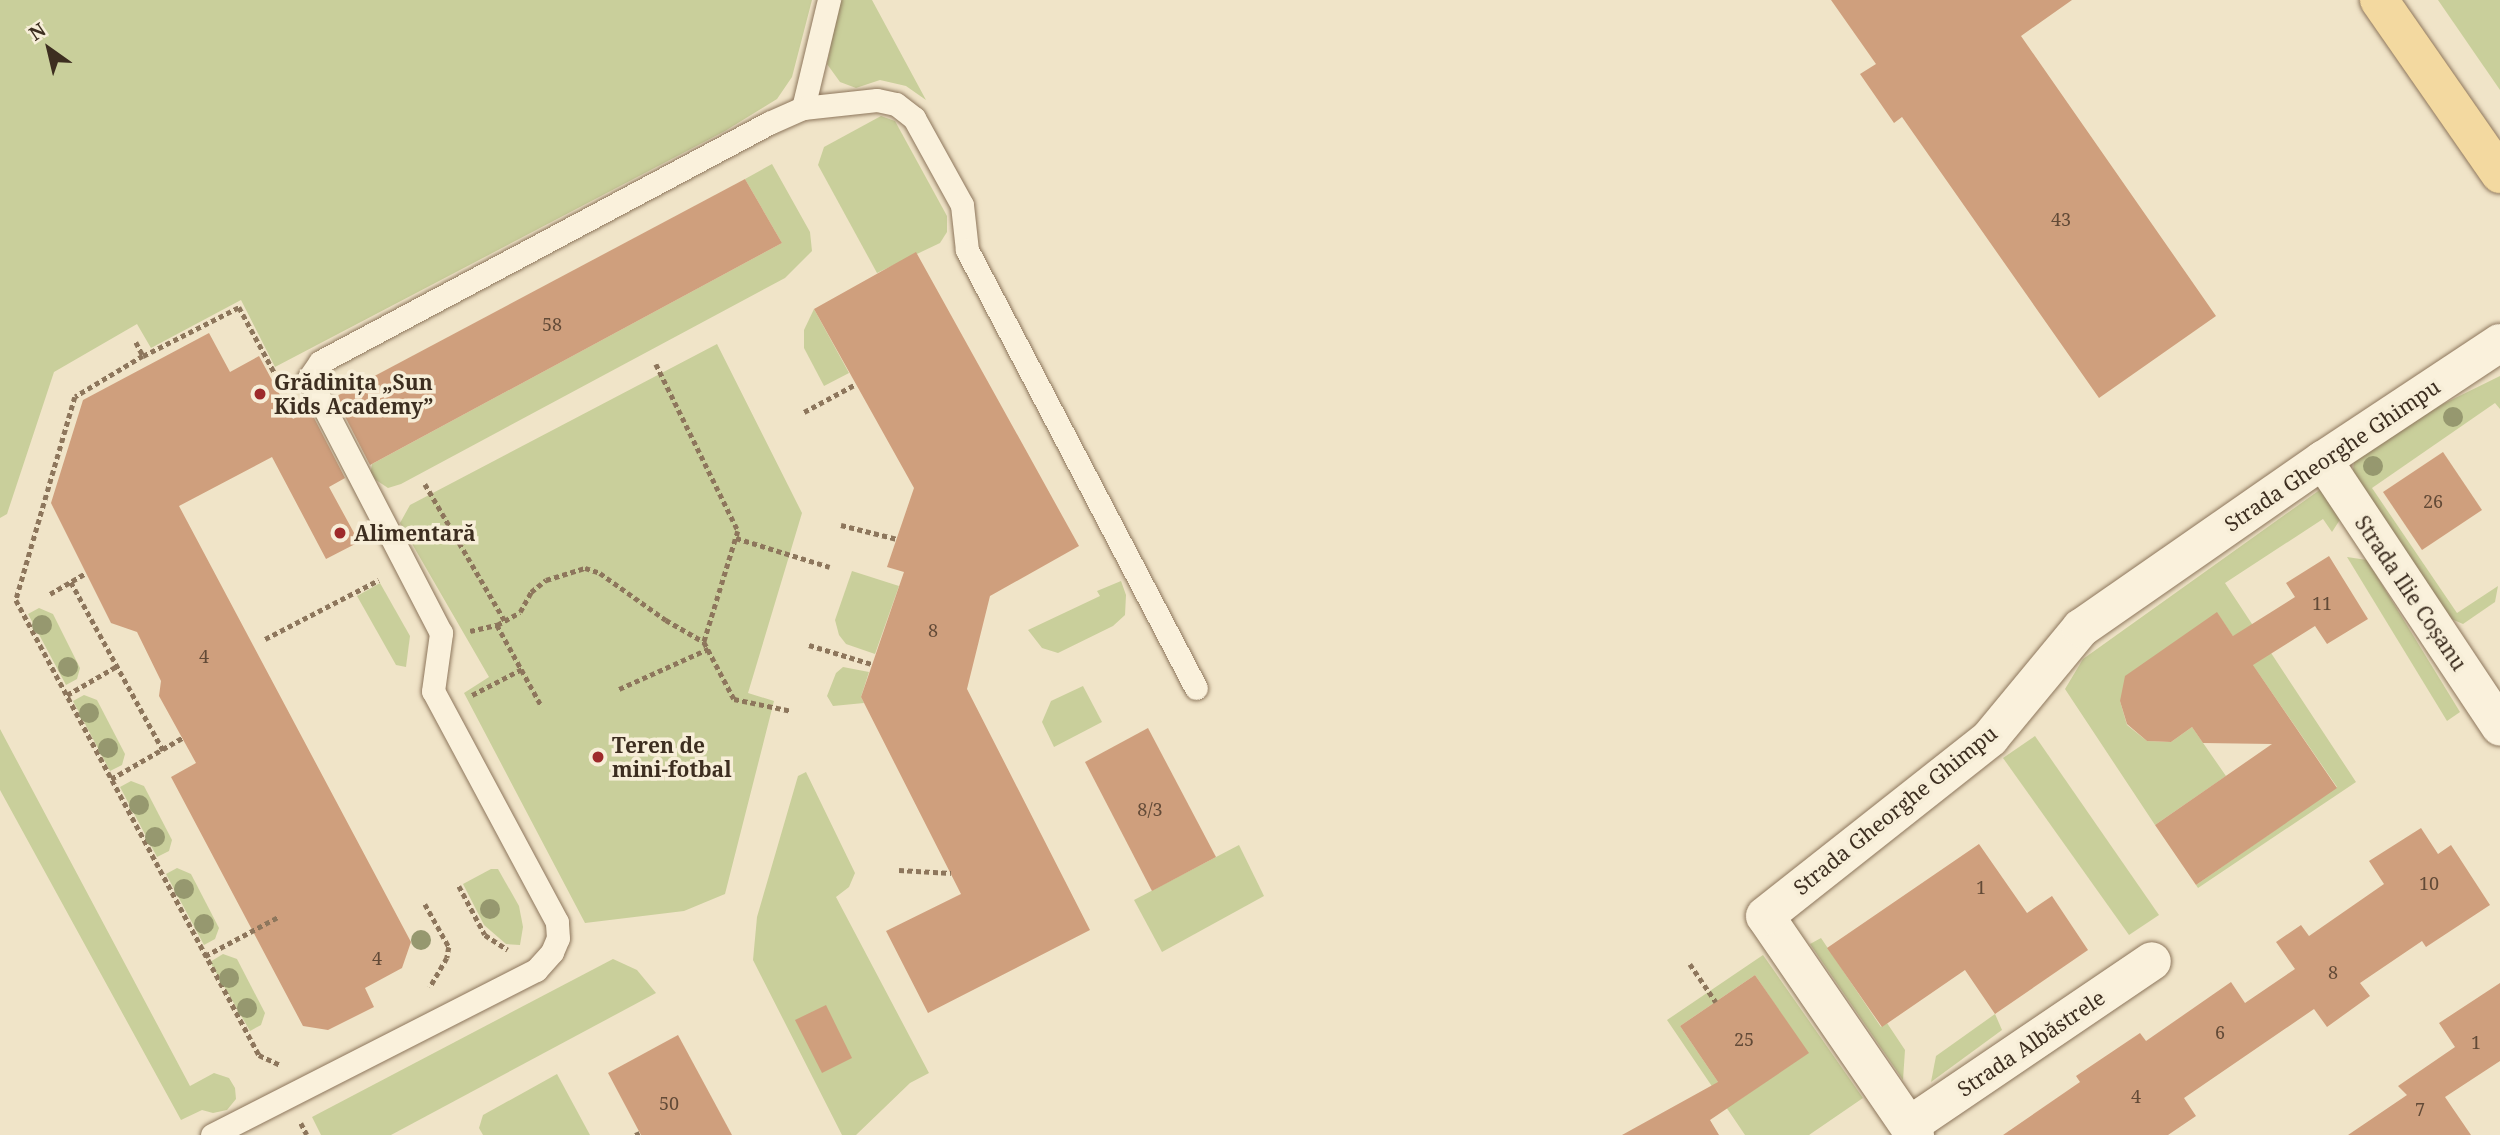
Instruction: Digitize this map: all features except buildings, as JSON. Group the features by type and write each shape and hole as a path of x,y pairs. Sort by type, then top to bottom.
{"main road":[{"path":"2379,0 2500,174"}],"street":[{"name":"Strada Gheorghe Ghimpu","path":"1913,1130 1765,916 1990,738 2081,628 2323,460 2500,343"},
{"name":"Strada Ilie Coșanu","path":"2323,460 2500,726"},
{"name":"Strada Albăstrele","path":"1913,1130 2152,961"}],"lane":[{"path":"803,108 829,0"},
{"path":"212,1135 536,970 552,952 558,938 557,922 433,691 441,633 309,378 320,362 769,123 803,108 877,100 896,104 914,118 962,205 967,250 1196,688"}],"path":[{"path":"239,307 144,356 75,397 16,600 259,1055 288,1068"},
{"path":"136,342 144,356"},
{"path":"656,363 738,531 704,642"},
{"path":"118,371 122,379"},
{"path":"804,412 856,384"},
{"path":"425,484 505,621"},
{"path":"841,524 897,539"},
{"path":"736,538 830,567"},
{"path":"441,633 476,631 497,625 520,612 531,592 546,580 585,568 600,573 666,620 704,642 734,699 792,711"},
{"path":"50,594 86,573"},
{"path":"265,639 383,578"},
{"path":"71,582 163,750"},
{"path":"497,625 541,705"},
{"path":"809,645 872,664"},
{"path":"619,689 708,649"},
{"path":"438,656 462,700 522,669"},
{"path":"67,695 117,666"},
{"path":"111,779 182,738"},
{"path":"899,870 951,873"},
{"path":"424,993 447,958 449,947 425,904"},
{"path":"205,956 278,917"},
{"path":"1690,964 1716,1002"}],"green space":[{"path":"0,0 812,0 792,77 777,99 725,131 275,367 241,300 151,348 137,324 54,372 7,514 0,518"},
{"path":"840,0 872,0 926,100 906,86 880,80 856,88 840,82 827,64"},
{"path":"2438,0 2500,0 2500,90"},
{"path":"881,116 895,121 947,216 947,232 940,243 877,273 818,165 824,147"},
{"path":"772,164 810,232 812,251 785,278 401,484 388,488 370,476 372,464 782,243 745,179"},
{"path":"814,309 849,373 824,386 804,348 804,330"},
{"path":"717,344 802,513 748,693 774,701 725,894 684,911 585,923 464,693 489,677 400,523 410,505"},
{"path":"2500,376 2500,409 2495,403 2372,488 2457,613 2498,586 2495,602 2463,624 2449,618 2352,478 2354,462 2439,406"},
{"path":"2321,489 2341,518 2332,532 2323,519 2225,583 2356,782 2198,888 2196,885 2337,787 2217,613 2120,701 2127,725 2147,741 2171,742 2192,727 2226,776 2155,825 2065,689 2083,659"},
{"path":"2347,557 2367,560 2460,712 2447,721"},
{"path":"852,571 899,586 875,654 846,644 839,635 835,620"},
{"path":"1121,581 1126,595 1125,615 1113,626 1058,653 1042,648 1028,630 1100,596 1097,591"},
{"path":"380,583 410,636 406,667 396,665 357,596"},
{"path":"39,608 53,614 80,668 77,679 66,685 28,614"},
{"path":"843,667 869,672 861,697 864,703 833,706 827,696 836,673"},
{"path":"1083,686 1102,722 1054,747 1042,722 1051,701"},
{"path":"84,695 97,700 125,754 122,765 110,771 73,701"},
{"path":"0,729 190,1086 214,1073 229,1078 235,1088 236,1099 227,1110 213,1113 202,1110 181,1120 0,790"},
{"path":"2035,736 2159,915 2129,935 2003,758"},
{"path":"806,772 855,873 849,887 836,897 929,1073 910,1083 856,1135 842,1135 753,960 757,917 798,776"},
{"path":"131,781 144,786 172,840 169,851 157,857 120,787"},
{"path":"1239,845 1264,896 1162,952 1134,900"},
{"path":"177,868 191,874 219,928 215,939 204,945 166,874"},
{"path":"491,869 498,869 519,906 523,927 520,945 506,944 484,925 463,884"},
{"path":"1821,938 1881,1027 1887,1023 1905,1050 1903,1080 1810,944"},
{"path":"223,954 237,959 265,1013 261,1025 250,1031 210,962"},
{"path":"1763,955 1863,1098 1809,1135 1745,1135 1667,1020","holes":["1755,975 1808,1053 1733,1104 1680,1026"]},
{"path":"613,959 637,970 656,993 391,1135 321,1135 312,1117"},
{"path":"1995,1014 2002,1030 1931,1082 1936,1056"},
{"path":"557,1074 590,1135 483,1135 479,1128 483,1115"}],"place":[{"name":"Grădinița „Sun Kids Academy”","path":"260,394"},
{"name":"Alimentară","path":"340,533"},
{"name":"Teren de mini-fotbal","path":"598,757"}]}
